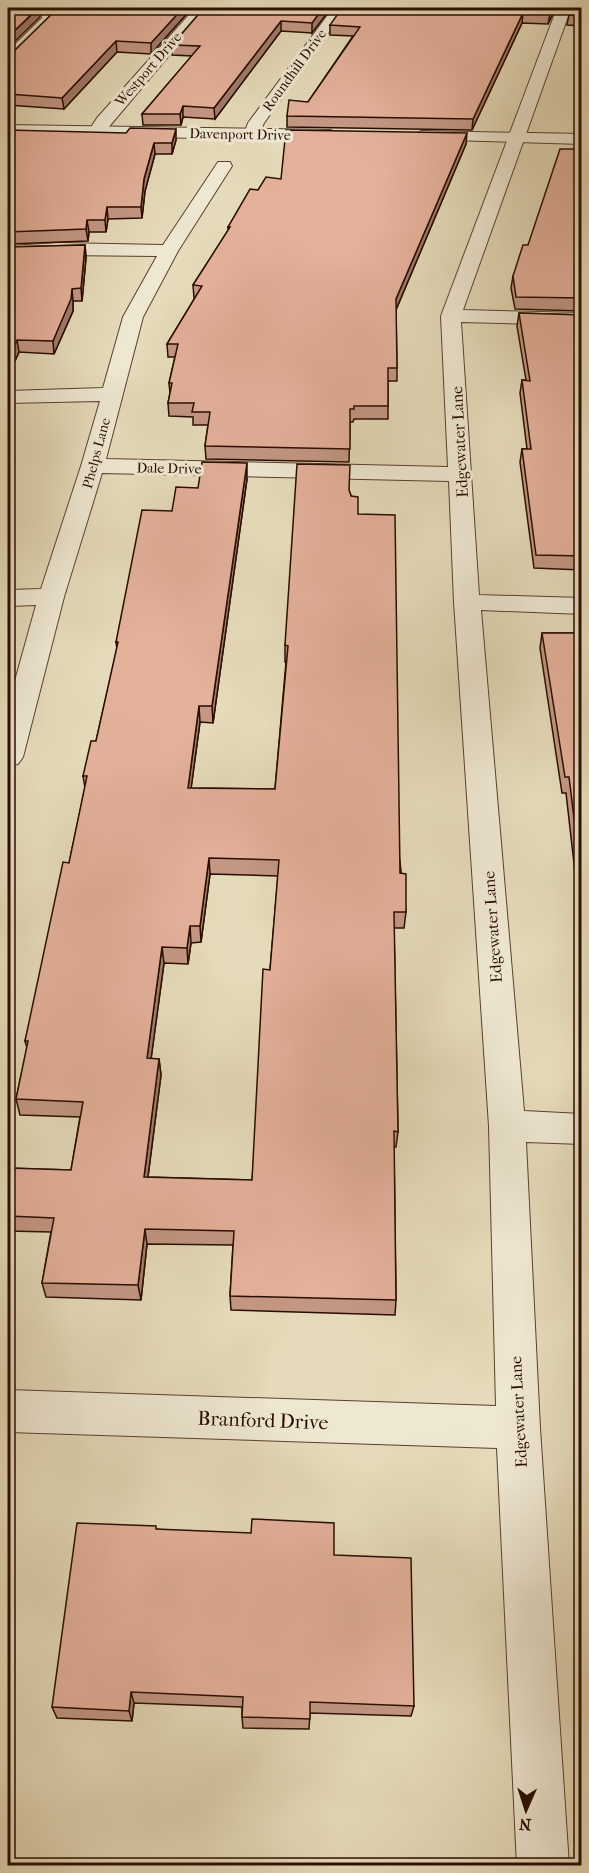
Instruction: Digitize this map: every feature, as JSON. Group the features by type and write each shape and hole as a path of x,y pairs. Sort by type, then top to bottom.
{"street":[{"path":"8,58 49,19 48,10 32,8"},
{"name":"Westport Drive","path":"96,132 103,121 202,8"},
{"name":"Roundhill Drive","path":"252,134 256,123 339,8"},
{"name":"Edgewater Lane","path":"543,1866 518,1428 507,1126 467,602 451,316 564,8"},
{"name":"Davenport Drive","path":"8,130 347,135"},
{"path":"406,136 582,139"},
{"name":"Phelps Lane","path":"8,757 51,597 93,466 133,317 169,251 224,166"},
{"path":"8,251 60,249 169,251"},
{"path":"451,316 582,319"},
{"path":"8,397 112,394"},
{"name":"Dale Drive","path":"93,466 461,474"},
{"path":"8,598 51,597"},
{"path":"467,602 582,606"},
{"path":"507,1126 582,1129"},
{"name":"Branford Drive","path":"8,1411 518,1428"}],"building":[{"path":"8,8 38,8 8,37"},
{"path":"183,8 151,43 116,41 62,98 8,94 8,53 13,52 57,9"},
{"path":"204,8 323,8 312,23 281,21 214,108 183,106 180,114 142,114 200,46 172,45"},
{"path":"342,8 553,8 550,14 523,13 473,119 287,116 289,100 308,102 360,27 330,25"},
{"path":"571,8 582,8 582,16 569,15"},
{"path":"582,54 582,72 576,72"},
{"path":"130,128 176,129 172,143 154,143 144,179 141,207 107,207 105,220 87,220 86,229 8,232 8,130 126,133"},
{"path":"286,130 467,133 396,299 397,368 388,368 388,406 354,406 354,409 350,409 350,449 205,446 210,412 192,412 194,403 168,403 172,383 169,383 178,344 167,344 202,286 193,285 230,227 228,227 250,189 258,190 266,177 281,179"},
{"path":"560,149 582,149 582,298 516,297 513,276 523,245 528,245"},
{"path":"85,245 81,288 72,289 71,299 53,341 17,340 8,357 8,247"},
{"path":"519,313 582,315 582,556 536,555 522,449 531,449 522,380 530,381"},
{"path":"202,462 247,463 212,706 199,706 188,788 275,789 288,646 285,645 297,464 350,465 349,490 351,496 358,497 358,514 395,515 400,873 406,874 406,912 394,912 398,1132 394,1131 396,1300 230,1296 234,1231 145,1229 138,1285 42,1283 54,1218 8,1216 8,1168 71,1170 83,1102 16,1099 28,1041 25,1041 63,862 69,863 87,776 83,776 91,741 96,741 118,642 116,642 142,510 172,511 176,487 198,488","holes":["209,858 279,860 270,970 263,969 252,1180 144,1177 159,1059 147,1058 162,947 187,948 190,926 200,926"]},
{"path":"542,633 582,633 582,883 569,777 565,777"},
{"path":"252,1519 334,1523 334,1555 411,1558 414,1706 310,1702 310,1719 242,1717 243,1697 131,1692 129,1711 52,1707 77,1523 251,1533"}]}
